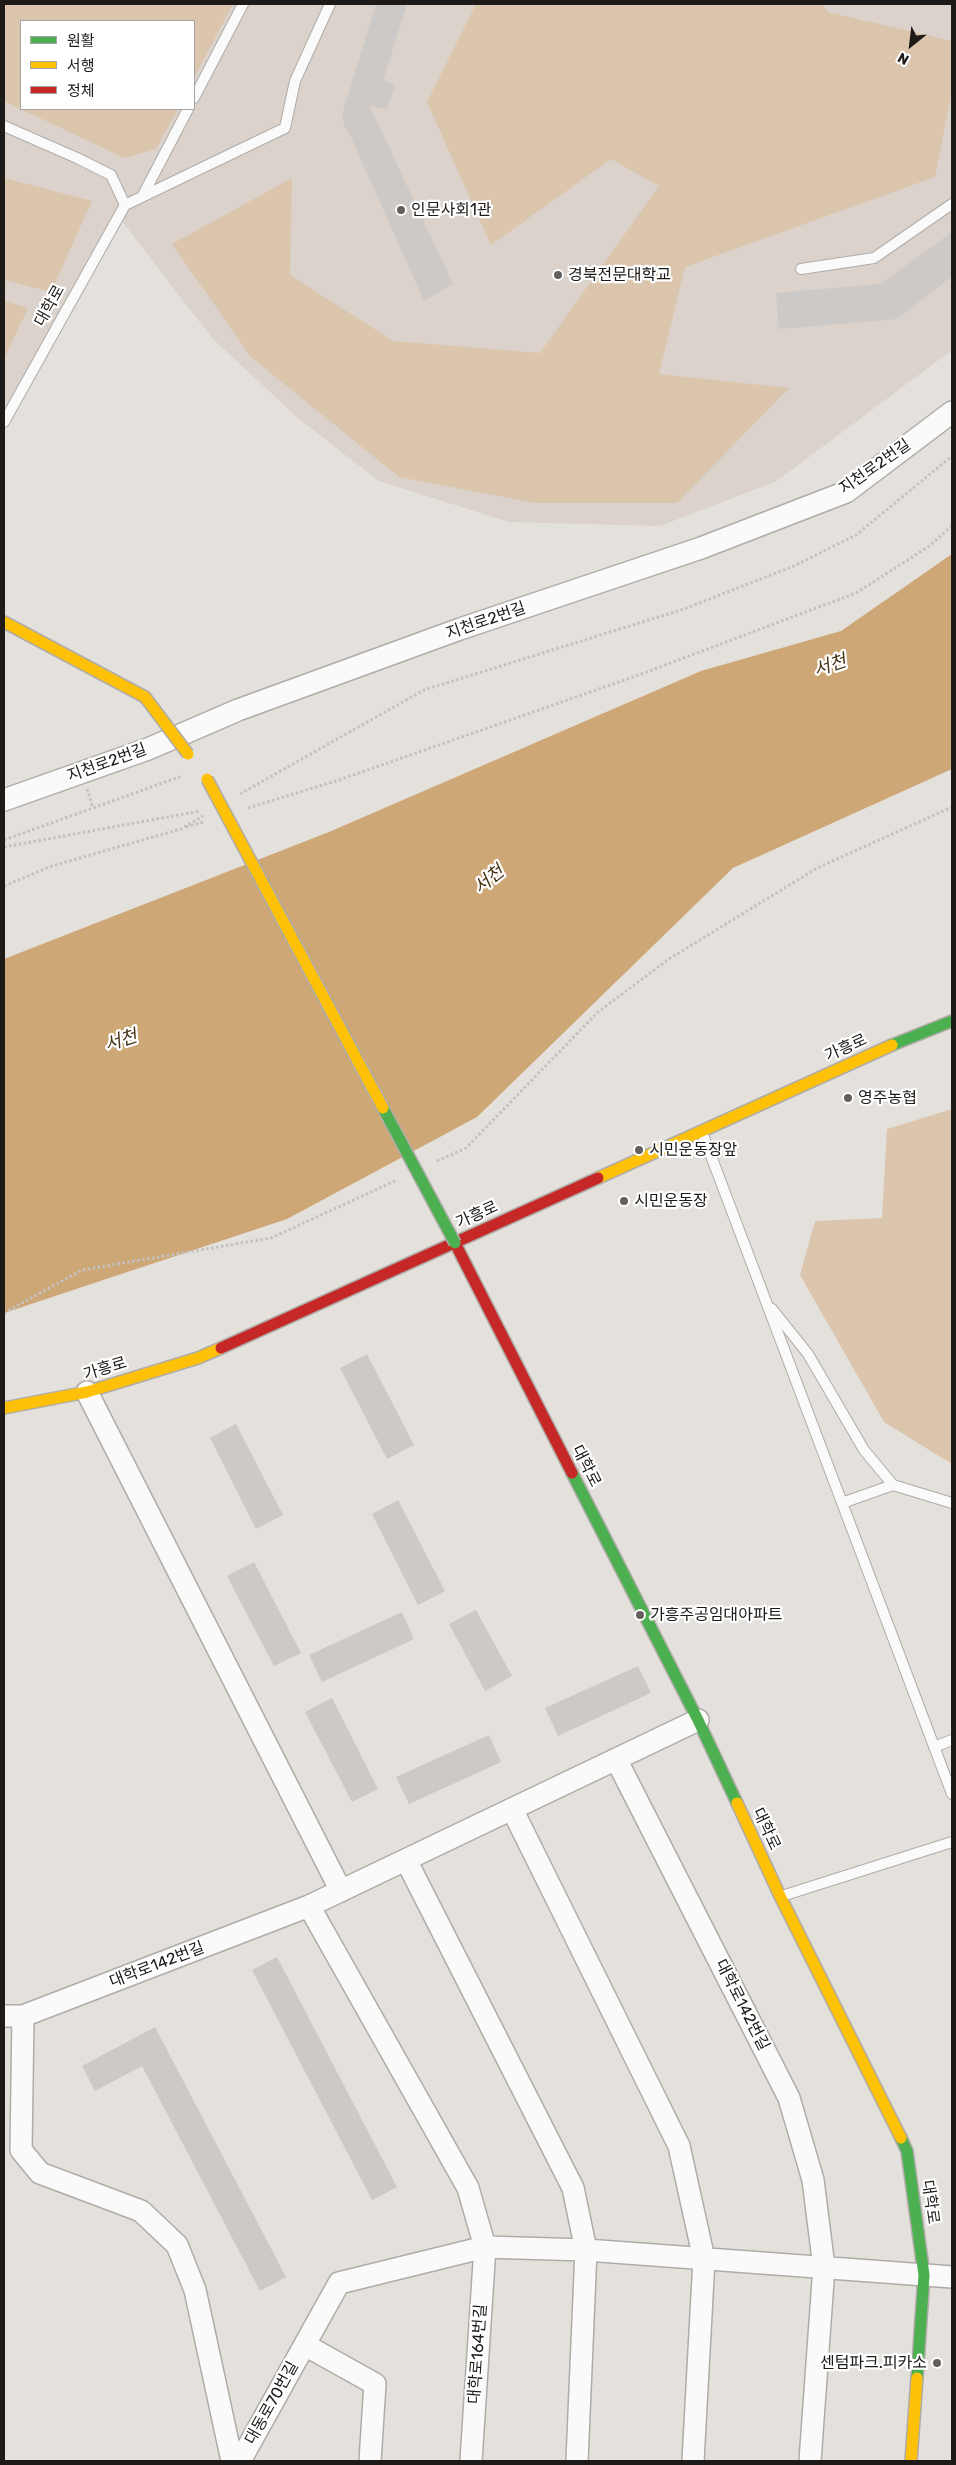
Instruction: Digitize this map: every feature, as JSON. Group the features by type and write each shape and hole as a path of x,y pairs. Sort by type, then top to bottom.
{"main road":[{"name":"대학로","path":"4,622 145,698 197,766 455,1243 698,1720 780,1896 907,2151 924,2275 911,2461"},
{"name":"가흥로","path":"4,1408 87,1392 198,1358 930,1028 952,1021"}],"street":[{"name":"지천로2번길","path":"4,800 148,748 238,710 460,629 701,548 846,492 952,412"},
{"path":"87,1392 341,1891"},
{"name":"대학로142번길","path":"13,2016 309,1906 698,1720"},
{"name":"대학로142번길","path":"616,1759 789,2098 813,2180 824,2267"},
{"path":"512,1809 679,2146 704,2258 693,2461"},
{"path":"406,1860 573,2188 586,2250 576,2461"},
{"path":"309,1906 468,2188 486,2248 586,2250 952,2277"},
{"path":"13,2016 21,2150 40,2173 141,2211 177,2245 195,2290 232,2461"},
{"name":"대동로70번길","path":"240,2461 339,2283 486,2248"},
{"name":"대학로164번길","path":"471,2461 486,2248"},
{"path":"810,2461 824,2267"},
{"name":"대동로70번길","path":"305,2344 375,2384 370,2461"}],"lane":[{"path":"195,96 243,4"},
{"path":"4,126 111,175 125,206 285,128 295,81 330,4"},
{"path":"142,198 187,110"},
{"path":"801,269 874,258 952,204"},
{"name":"대학로","path":"4,422 125,206"},
{"path":"702,1131 952,1794"},
{"path":"766,1302 808,1354 864,1450 893,1485 952,1503"},
{"path":"842,1503 893,1485"},
{"path":"934,1747 952,1740"},
{"path":"780,1896 952,1842"}],"path":[{"path":"232,798 424,690 684,608 794,566 856,535 952,456"},
{"path":"246,809 339,780 618,682 856,593 928,547 952,526"},
{"path":"4,840 197,766"},
{"path":"431,1164 466,1148 598,1012 669,959 817,868 952,807"},
{"path":"4,847 208,811 181,829"},
{"path":"4,886 52,866 209,820"},
{"path":"4,1313 82,1270 271,1238 404,1176"}],"shaded area":[{"name":"경북전문대학교","path":"4,4 952,4 952,350 777,481 660,526 509,522 379,481 299,419 212,338 115,212 4,409"},
{"path":"4,4 233,4 195,76 195,20 20,20 20,109 4,101"},
{"path":"476,4 822,4 828,12 952,41 952,91 935,177 685,267 659,374 789,388 677,503 535,503 399,477 251,357 172,244 292,178 290,275 393,341 540,353 659,186 611,159 491,245 427,102"},
{"path":"23,110 177,110 156,149 124,158"},
{"path":"4,178 92,201 51,292 4,280"},
{"path":"4,301 28,308 4,359"},
{"path":"952,1109 952,1464 884,1422 800,1275 815,1221 882,1218 887,1129"}],"water":[{"name":"서천","path":"952,554 952,769 733,868 477,1117 287,1219 4,1313 4,959 329,832 701,671 841,631"}],"building":[{"name":"인문사회1관","path":"376,4 407,4 383,80 395,85 387,109 369,105 453,284 424,301 344,125 342,115"},
{"path":"952,232 952,276 897,319 779,329 776,293 881,284"},
{"path":"367,1354 414,1445 387,1459 340,1368"},
{"path":"236,1424 283,1515 256,1529 210,1438"},
{"path":"398,1500 445,1591 418,1605 372,1514"},
{"path":"254,1562 301,1653 274,1666 227,1576"},
{"path":"476,1610 512,1676 485,1691 449,1624"},
{"path":"402,1612 414,1639 322,1682 309,1655"},
{"path":"638,1666 651,1693 558,1736 545,1708"},
{"path":"332,1698 378,1789 352,1802 305,1712"},
{"path":"489,1735 501,1762 409,1804 396,1777"},
{"path":"277,1957 397,2187 372,2200 252,1970"},
{"path":"155,2027 286,2277 260,2291 142,2066 95,2091 82,2066"}],"traffic: fast":[{"path":"892,1045 952,1021"},
{"path":"383,1108 455,1243"},
{"path":"572,1473 698,1720 737,1803"},
{"path":"901,2138 907,2151 924,2275 917,2378"}],"traffic: slow":[{"path":"4,622 145,697"},
{"path":"145,697 188,754"},
{"path":"207,779 383,1108"},
{"path":"598,1178 892,1045"},
{"path":"4,1408 87,1392 198,1358 221,1348"},
{"path":"737,1803 780,1896 901,2138"},
{"path":"911,2461 917,2378"}],"traffic: jam":[{"path":"221,1348 598,1178"},
{"path":"455,1243 572,1473"}],"place":[{"name":"인문사회1관","path":"401,210"},
{"name":"경북전문대학교","path":"558,275"},
{"name":"영주농협","path":"848,1098"},
{"name":"시민운동장앞","path":"639,1150"},
{"name":"시민운동장","path":"624,1201"},
{"name":"가흥주공임대아파트","path":"640,1615"},
{"name":"센텀파크.피카소","path":"937,2363"}]}
